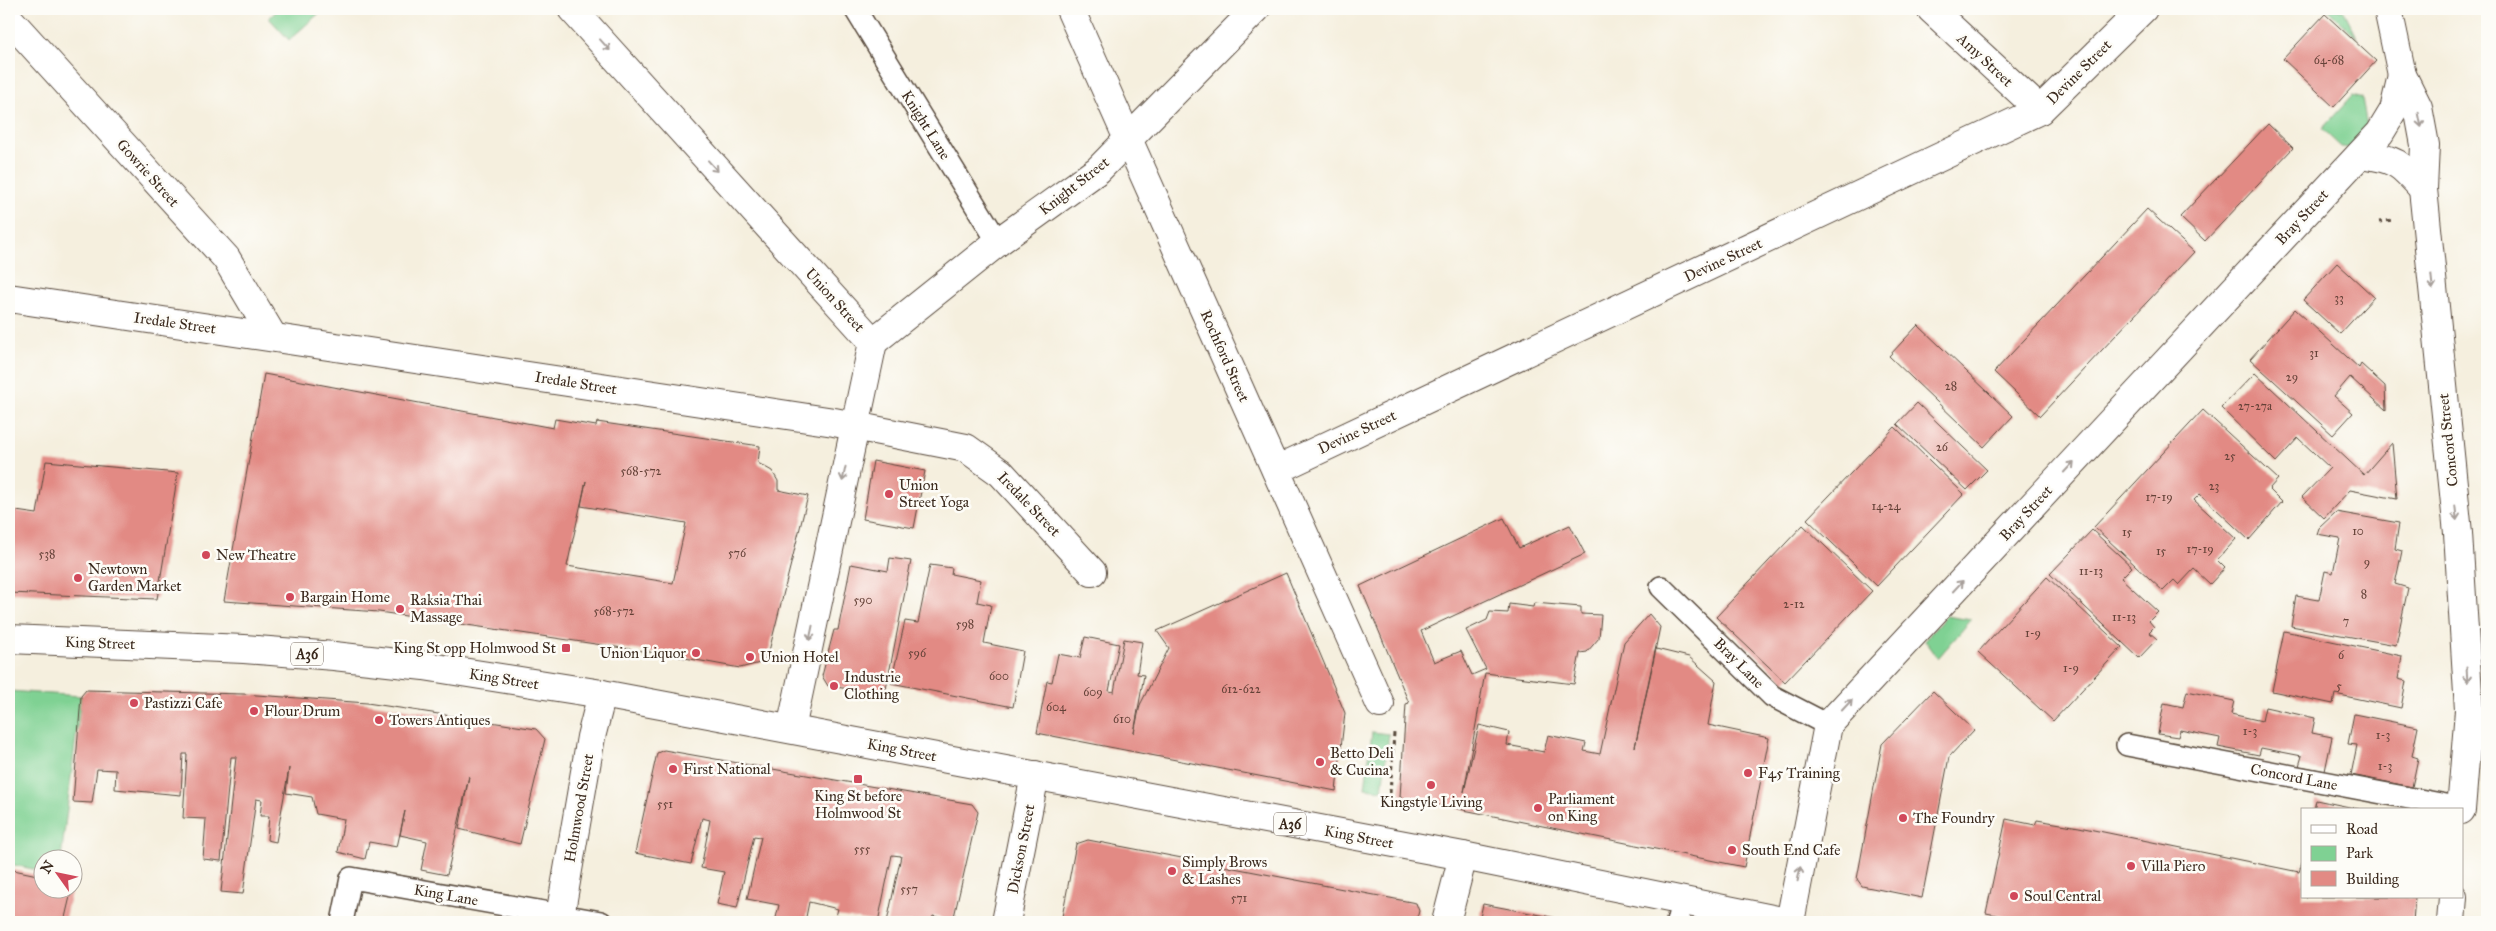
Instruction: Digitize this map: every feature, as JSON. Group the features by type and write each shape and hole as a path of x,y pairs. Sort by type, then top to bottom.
{"main road":[{"name":"Union Street","path":"572,9 873,342 791,729"},
{"name":"Rochford Street","path":"1070,9 1380,704"},
{"name":"Knight Street","path":"873,342 998,242 1098,170 1256,9"},
{"name":"Amy Street","path":"1930,9 2040,110"},
{"name":"Devine Street","path":"1276,470 2040,110 2143,9"},
{"path":"2388,9 2402,75"},
{"name":"Gowrie Street","path":"9,19 226,258 273,337"},
{"name":"Bray Street","path":"1828,725 2361,154 2388,122 2402,75"},
{"name":"Concord Street","path":"2402,75 2418,107 2425,145 2423,189 2458,533 2469,710 2461,808"},
{"path":"2361,154 2381,157 2400,164 2423,189"},
{"name":"Iredale Street","path":"9,298 854,426 966,448 1001,473 1092,572"},
{"name":"King Street","path":"9,639 244,649 334,656 424,666 602,694 1463,856 1679,912 1789,922"},
{"name":"Holmwood Street","path":"559,919 592,737 602,694"},
{"path":"1789,922 1828,725"},
{"name":"Dickson Street","path":"1006,922 1035,775"},
{"path":"1446,922 1463,856"},
{"path":"2451,922 2453,898"}],"lane":[{"name":"Knight Lane","path":"854,9 998,242"},
{"name":"Bray Lane","path":"1661,586 1772,696 1828,725"},
{"name":"Concord Lane","path":"2127,745 2456,808"},
{"name":"King Lane","path":"342,922 351,878 559,919 600,922"}],"path":[{"path":"2379,222 2395,220"},
{"path":"1380,704 1395,721 1387,842"}],"green space":[{"path":"279,9 324,9 289,40 269,18"},
{"path":"2327,9 2343,9 2357,37"},
{"path":"2353,95 2362,98 2367,128 2351,148 2341,147 2322,129"},
{"path":"1946,616 1971,620 1938,658 1925,640"},
{"path":"9,691 81,696 62,848 32,848 32,869 9,864"},
{"path":"1372,732 1389,734 1382,790 1365,788"}],"building":[{"path":"2325,14 2376,61 2334,107 2283,59"},
{"path":"2268,124 2293,148 2205,241 2180,217"},
{"path":"2147,209 2194,252 2040,416 1994,372"},
{"path":"2337,263 2374,297 2340,334 2303,300"},
{"path":"2295,309 2359,368 2361,364 2385,386 2386,410 2350,377 2334,396 2353,413 2333,435 2250,359"},
{"path":"1918,325 2013,416 1984,447 1889,356"},
{"path":"2255,373 2364,475 2392,443 2397,499 2350,490 2324,518 2302,497 2330,468 2298,438 2276,462 2221,408"},
{"path":"264,374 553,428 555,419 596,426 597,422 760,446 758,463 772,471 778,481 778,490 808,496 768,655 760,663 740,668 663,654 379,612 224,601","holes":["586,481 581,506 686,523 673,583 567,566"]},
{"path":"1917,403 1987,470 1967,490 1897,424"},
{"path":"2203,410 2278,479 2269,489 2282,502 2249,540 2200,494 2194,500 2236,539 2217,560 2225,568 2210,584 2194,569 2179,585 2174,580 2163,591 2094,527"},
{"path":"1895,427 1964,494 1877,586 1807,519"},
{"path":"46,461 178,473 157,599 9,593 9,510 37,514"},
{"path":"873,461 925,471 914,528 863,519"},
{"path":"2336,512 2399,523 2395,549 2402,551 2395,584 2408,588 2396,645 2291,626 2296,596 2319,600 2325,571 2333,573 2340,538 2317,534 2319,528"},
{"path":"1504,518 1519,548 1570,525 1585,554 1421,631 1434,662 1461,651 1472,675 1486,669 1466,630 1487,620 1490,612 1508,613 1509,604 1533,607 1534,603 1581,607 1581,614 1601,615 1599,638 1587,652 1580,653 1574,684 1485,673 1464,792 1479,725 1509,732 1507,745 1544,752 1548,735 1586,743 1584,751 1600,754 1624,642 1649,614 1660,627 1635,747 1656,649 1689,657 1716,681 1708,725 1769,738 1744,867 1400,797 1406,704 1409,703 1360,586"},
{"path":"1803,525 1872,591 1785,682 1716,617"},
{"path":"2092,530 2132,567 2121,578 2158,612 2149,621 2154,627 2149,632 2157,639 2139,658 2050,574"},
{"path":"890,558 911,561 885,694 828,686 822,676 834,630 838,630 851,564 888,571"},
{"path":"930,565 952,568 951,574 981,580 977,602 991,605 984,643 1023,651 1013,707 891,683 905,621 918,623"},
{"path":"1286,573 1345,713 1336,791 1037,733 1047,681 1052,682 1058,654 1080,658 1085,637 1119,644 1109,691 1114,692 1124,639 1142,642 1137,674 1144,675 1134,733 1140,705 1169,648 1157,631"},
{"path":"2047,577 2122,647 2053,721 1978,652"},
{"path":"2284,631 2402,656 2398,679 2406,681 2401,708 2335,694 2333,704 2272,691"},
{"path":"86,690 243,694 367,703 536,729 545,739 520,844 459,829 469,776 447,875 421,870 427,841 400,835 405,811 397,847 369,842 365,859 338,852 344,819 316,814 312,797 286,793 289,768 276,842 267,840 269,816 260,816 262,800 256,799 243,894 221,892 236,757 231,757 221,861 203,859 206,819 183,818 187,754 183,754 181,795 115,789 116,770 97,769 92,803 73,802 81,696"},
{"name":"The Foundry","path":"1933,691 1974,730 1949,757 1922,898 1862,886 1857,879 1882,744"},
{"path":"2187,691 2234,701 2231,714 2262,721 2265,707 2315,718 2312,733 2332,737 2325,771 2299,766 2302,756 2261,748 2259,755 2218,747 2220,738 2180,730 2178,737 2158,734 2164,703 2183,707"},
{"path":"2354,714 2418,727 2412,756 2418,758 2412,787 2351,775 2357,745 2348,744"},
{"path":"664,750 972,804 978,812 953,921 933,916 931,922 887,922 901,856 892,855 878,922 836,916 838,909 809,902 805,922 775,922 779,905 747,899 761,837 754,836 737,908 717,904 724,872 701,868 710,820 702,818 691,864 635,853 657,753"},
{"path":"2316,800 2354,808 2314,808"},
{"name":"Villa Piero","path":"2006,819 2035,825 2037,820 2079,827 2299,872 2301,866 2301,898 2415,898 2413,922 2034,922 1986,913"},
{"path":"1088,840 1416,903 1419,911 1416,922 1174,922 1175,919 1169,918 1168,922 1061,922 1076,844"},
{"path":"9,869 32,874 32,898 70,898 64,922 9,922"},
{"path":"1483,904 1572,921 1572,922 1479,922"}],"place":[{"name":"Union Street Yoga","path":"889,494"},
{"name":"New Theatre","path":"206,555"},
{"name":"Newtown Garden Market","path":"78,578"},
{"name":"Bargain Home","path":"290,597"},
{"name":"Raksia Thai Massage","path":"400,609"},
{"name":"King St opp Holmwood St","path":"566,648"},
{"name":"Union Liquor","path":"696,653"},
{"name":"Union Hotel","path":"750,657"},
{"name":"Industrie Clothing","path":"834,686"},
{"name":"Pastizzi Cafe","path":"134,703"},
{"name":"Flour Drum","path":"254,711"},
{"name":"Towers Antiques","path":"379,720"},
{"name":"Betto Deli & Cucina","path":"1320,762"},
{"name":"First National","path":"673,769"},
{"name":"F45 Training","path":"1748,773"},
{"name":"King St before Holmwood St","path":"858,779"},
{"name":"Kingstyle Living","path":"1431,785"},
{"name":"Parliament on King","path":"1538,808"},
{"name":"The Foundry","path":"1903,818"},
{"name":"South End Cafe","path":"1732,850"},
{"name":"Villa Piero","path":"2131,866"},
{"name":"Simply Brows & Lashes","path":"1172,871"},
{"name":"Soul Central","path":"2014,896"}]}
